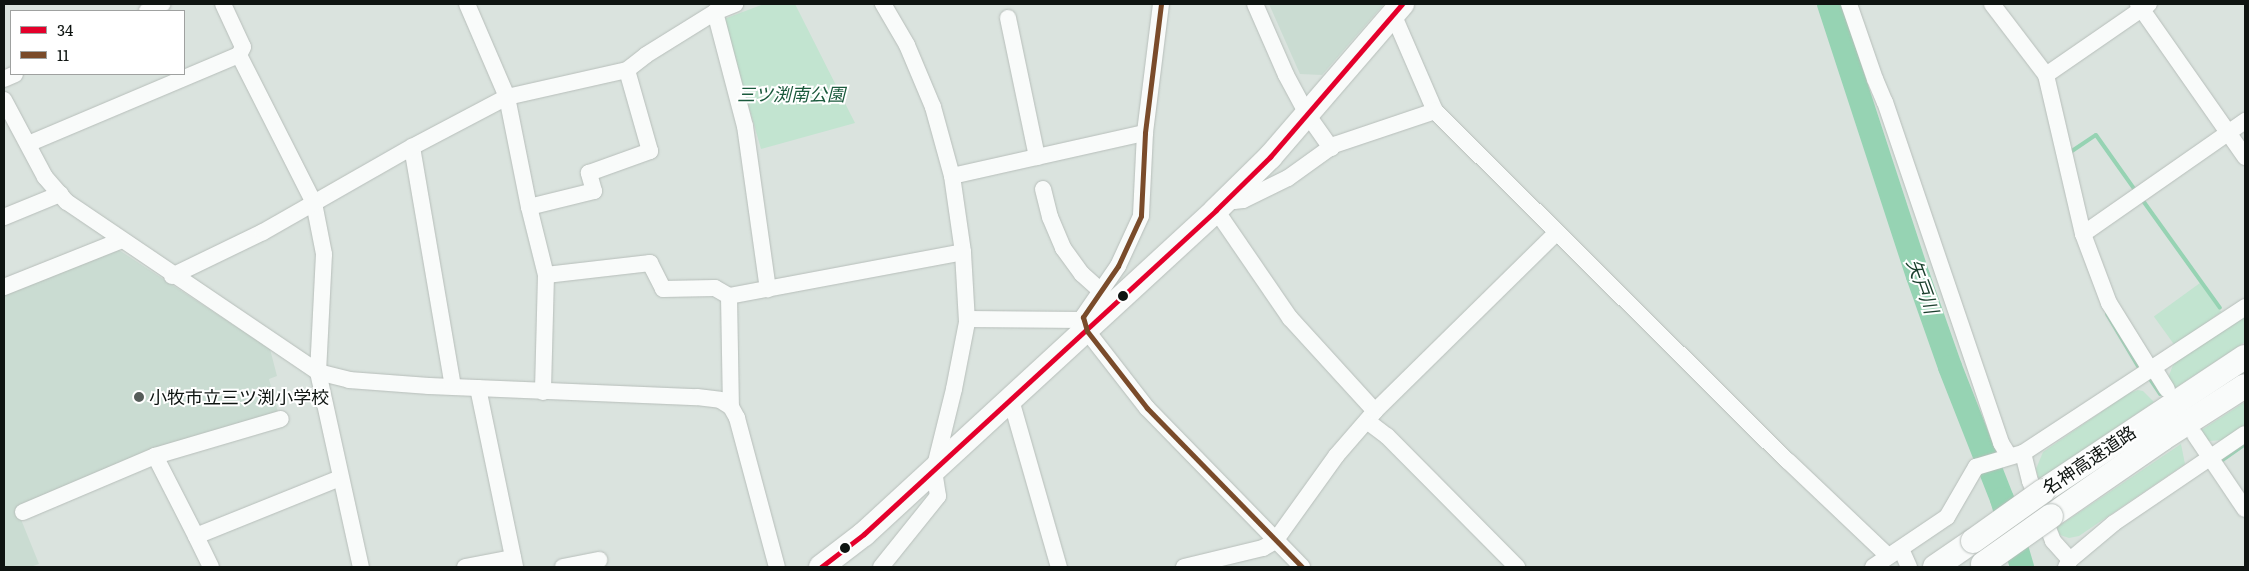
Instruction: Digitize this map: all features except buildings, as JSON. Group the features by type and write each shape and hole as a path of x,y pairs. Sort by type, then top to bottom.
{"highway":[{"path":"821,567 864,534 1011,400 1085,325 1222,204 1270,158 1398,9"},
{"name":"名神高速道路","path":"1935,567 2043,491 2245,357"},
{"name":"名神高速道路","path":"1980,565 2162,439 2245,386"}],"street":[{"path":"149,10 162,4"},
{"path":"28,144 239,55 243,47 223,4"},
{"path":"467,4 507,97 529,207 546,275 543,392"},
{"path":"172,276 255,236 412,147 507,97 626,70 646,55 715,12 736,4"},
{"path":"881,567 938,496 934,470 954,388 967,319 964,252 952,176 933,107 907,45 883,4"},
{"path":"1161,4 1145,133 1141,216 1118,266 1102,292 1083,317 1085,325 1146,408 1302,567"},
{"path":"1255,4 1286,75 1307,114 1331,148"},
{"path":"1849,4 1885,102 2001,444 2012,455 2030,481 2053,541 2068,564 2114,523 2208,457 2245,434"},
{"path":"1992,4 2046,75 2084,234 2109,303 2167,389"},
{"path":"2046,75 2143,5 2245,157"},
{"path":"1398,9 1435,111 1788,461 1910,567"},
{"path":"715,12 745,126 768,289"},
{"path":"1008,18 1037,157"},
{"path":"239,55 314,204 324,254 318,372 356,565"},
{"path":"529,207 594,191 589,173 650,150 626,70"},
{"path":"4,100 45,178 67,202 172,276 318,372 349,380 453,387 697,397 720,400 731,406"},
{"path":"1435,111 1331,148 1281,182 1243,200 1222,204 1290,318 1387,436 1517,567"},
{"path":"2084,234 2245,121"},
{"path":"952,176 1145,133"},
{"path":"412,147 453,387"},
{"path":"1043,189 1050,217 1063,248 1082,274 1102,292"},
{"path":"4,217 60,194"},
{"path":"1184,567 1263,548 1275,541 1336,456 1371,416 1557,232"},
{"path":"4,287 122,240"},
{"path":"546,275 650,263 662,289 715,288 728,296 964,252"},
{"path":"728,296 731,406 737,418 776,567"},
{"path":"1873,567 1946,517 1976,467 2012,455 2152,368 2245,307"},
{"path":"967,319 1085,325"},
{"path":"465,567 514,563 478,388"},
{"path":"1011,400 1059,567"},
{"path":"23,512 155,456 282,420"},
{"path":"2195,435 2208,457 2245,509"},
{"path":"155,456 212,567"},
{"path":"196,536 340,478"},
{"path":"562,567 599,560"}],"shaded area":[{"path":"1269,4 1384,4 1322,75 1300,74"},
{"name":"小牧市立三ツ渕小学校","path":"119,250 270,349 277,376 269,379 279,416 18,512 39,564 30,567 4,567 4,294"}],"green space":[{"name":"三ツ渕南公園","path":"764,4 795,4 855,123 761,149 724,19"},
{"path":"2200,283 2221,312 2175,346 2154,317"},
{"path":"2245,314 2245,342 2172,390 2168,378 2173,365"},
{"path":"2138,390 2143,391 2154,402 2039,480 2036,469 2043,452 2129,393"},
{"path":"2245,402 2245,425 2222,440 2209,441 2205,438 2200,431"},
{"path":"2181,444 2185,464 2079,536 2069,538 2060,535 2057,531 2056,528"}],"waterway":[{"name":"矢戸川","path":"1829,4 1918,276 1950,367 2002,499 2022,567"},
{"path":"2069,153 2096,135 2135,190"},
{"path":"2141,198 2220,308"},
{"path":"2107,314 2138,366"},
{"path":"2150,379 2160,394"},
{"path":"2218,463 2245,444"}],"transit line":[{"name":"11","path":"1161,4 1145,133 1141,216 1118,266 1083,317 1087,331 1147,408 1302,567"},
{"name":"34","path":"821,567 864,534 1216,210 1270,157 1402,4"}],"place":[{"name":"小牧市立三ツ渕小学校","path":"139,397"}]}
